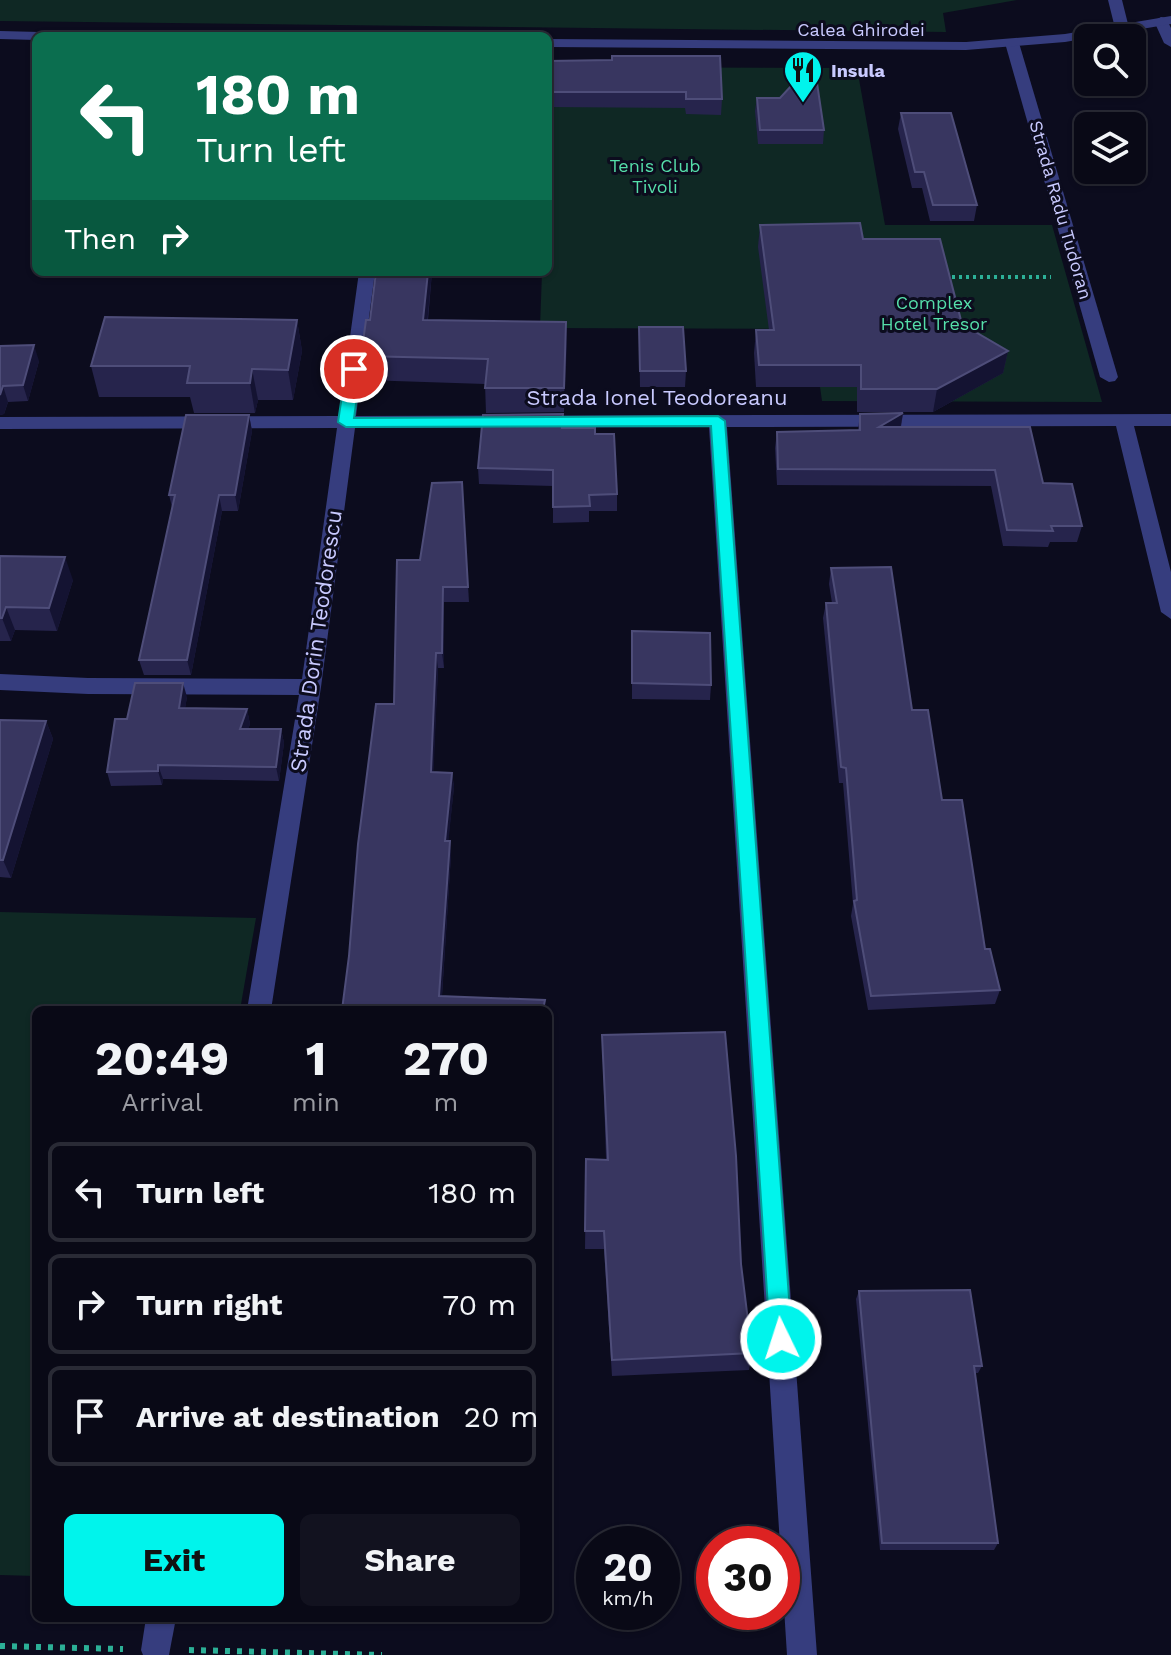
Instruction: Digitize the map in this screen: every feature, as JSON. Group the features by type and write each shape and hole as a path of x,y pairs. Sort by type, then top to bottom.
{"street":[{"path":"1115,0 1121,24"},
{"path":"1166,20 1171,43"},
{"name":"Calea Ghirodei","path":"1144,24 1166,20"},
{"path":"0,35 32,36"},
{"name":"Calea Ghirodei","path":"552,43 895,48 1012,43 1074,35"},
{"name":"Strada Radu Tudoran","path":"1012,43 1109,377"},
{"name":"Strada Dorin Teodorescu","path":"260,1006 311,687 366,276"},
{"path":"1124,420 1171,612"},
{"name":"Strada Ionel Teodoreanu","path":"0,423 1171,420"},
{"path":"718,421 802,1655"},
{"path":"0,682 88,686 311,687"},
{"path":"156,1650 160,1622"}],"path":[{"path":"940,277 1080,277"}],"green space":[{"path":"0,0 1017,0 943,13 946,32 0,21"},
{"path":"552,67 857,68 885,225 1052,225 1102,402 822,401 812,329 540,328 542,276 552,276"},
{"path":"0,912 256,918 241,1006 32,1006 32,1576 0,1575"}],"building":[{"path":"612,56 720,56 722,99 686,99 686,92 552,92 552,61 612,60"},
{"path":"817,83 824,130 760,130 757,98 780,98 792,85"},
{"path":"901,113 951,113 977,205 933,205 924,172 915,172"},
{"path":"860,223 863,239 940,239 962,324 1008,351 937,389 861,389 861,365 759,365 756,330 774,330 760,225"},
{"path":"376,276 428,276 423,320 566,322 564,388 485,388 488,359 361,356 366,320 370,320"},
{"path":"105,317 297,320 288,370 252,369 250,383 187,383 190,366 91,366"},
{"path":"639,327 683,327 686,371 640,371"},
{"path":"34,345 23,385 3,386 0,395 0,346"},
{"path":"903,413 879,427 1030,427 1043,483 1072,484 1082,526 1051,526 1053,531 1007,530 995,470 778,469 777,432 860,430 860,414"},
{"path":"563,414 562,428 595,428 595,434 614,434 617,494 589,495 590,506 553,507 553,470 478,468 483,415"},
{"path":"186,415 249,415 235,495 219,495 187,660 139,660 175,495 169,495"},
{"path":"462,482 468,587 443,587 442,653 436,653 431,772 452,773 445,841 450,841 439,996 545,1000 544,1006 343,1006 358,844 376,704 394,704 397,560 420,560 432,483"},
{"path":"0,556 65,557 49,608 6,607 0,618"},
{"path":"891,567 912,710 928,710 942,800 962,800 985,949 990,949 1000,990 871,996 854,901 857,900 846,768 841,767 826,603 837,603 831,568"},
{"path":"632,631 710,633 711,685 632,683"},
{"path":"135,683 183,683 179,708 247,709 240,729 281,729 276,767 158,765 158,771 107,772 115,719 127,719"},
{"path":"0,720 46,721 3,860 0,860"},
{"path":"725,1032 736,1156 741,1264 752,1353 612,1360 604,1231 585,1231 586,1159 608,1160 602,1035"},
{"path":"970,1290 982,1366 974,1366 998,1543 882,1543 859,1291"}],"place":[{"name":"Insula","path":"803,104"}],"route":[{"path":"354,369 346,422 718,421 781,1339"}],"park label":[{"name":"Tenis Club Tivoli","path":"655,175"},
{"name":"Complex Hotel Tresor","path":"934,312"}]}
